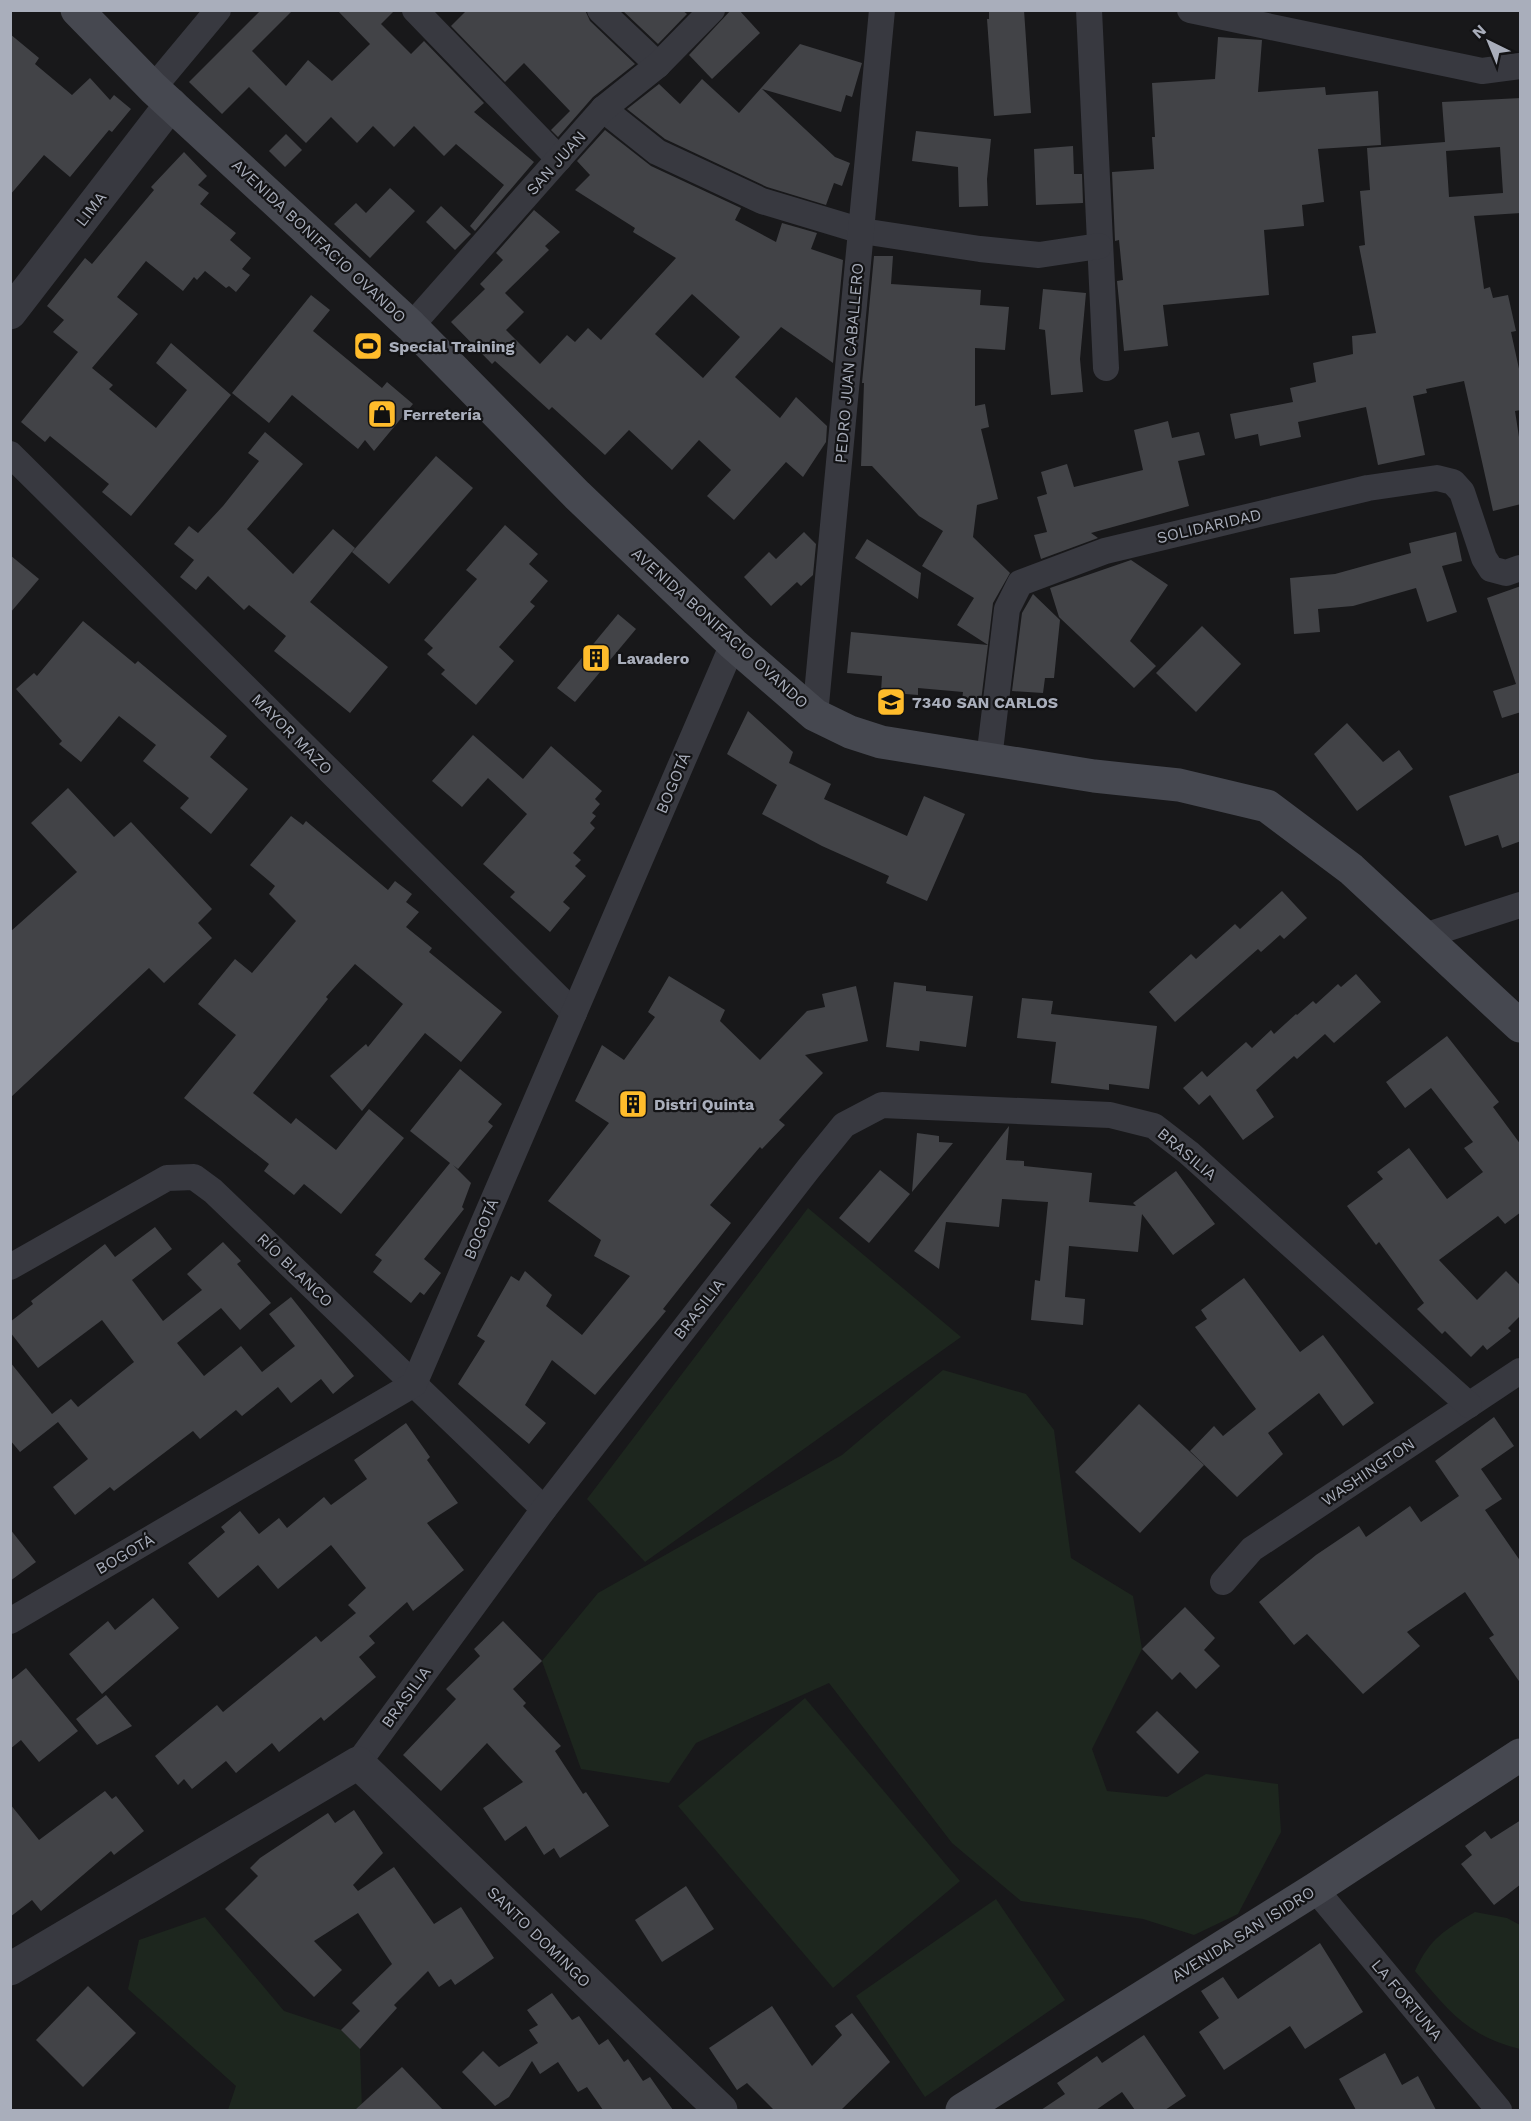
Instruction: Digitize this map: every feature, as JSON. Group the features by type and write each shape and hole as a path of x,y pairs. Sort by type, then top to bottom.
{"main road":[{"name":"AVENIDA BONIFACIO OVANDO","path":"76,10 162,96 411,326 577,495 733,644 815,715 849,732 881,742 1094,776 1179,785 1267,806 1351,869 1521,1026"},
{"name":"AVENIDA SAN ISIDRO","path":"962,2110 1315,1889 1521,1755"}],"street":[{"name":"LIMA","path":"10,314 162,96 218,10"},
{"path":"415,10 560,159"},
{"path":"600,10 658,65"},
{"name":"SAN JUAN","path":"411,326 603,109 658,65 712,10"},
{"name":"PEDRO JUAN CABALLERO","path":"815,715 882,10"},
{"path":"1089,10 1099,246 1107,368"},
{"path":"1190,10 1225,14 1482,71 1521,66"},
{"path":"603,109 657,152 762,201 862,231 980,249 1039,255 1099,246"},
{"name":"MAYOR MAZO","path":"10,454 574,1013"},
{"name":"SOLIDARIDAD","path":"990,759 1007,609 1020,583 1105,551 1368,488 1437,478 1454,482 1462,492 1484,558 1491,569 1506,573 1521,568"},
{"name":"BOGOTÁ","path":"10,1621 414,1384 733,644"},
{"path":"1424,936 1521,905"},
{"name":"BRASILIA","path":"10,1969 358,1763 544,1509 844,1125 882,1105 1110,1115 1154,1126 1189,1153 1469,1405"},
{"name":"RÍO BLANCO","path":"10,1267 167,1178 194,1177 213,1191 544,1509"},
{"name":"WASHINGTON","path":"1223,1582 1252,1549 1521,1371"},
{"name":"SANTO DOMINGO","path":"358,1763 721,2110"},
{"name":"LA FORTUNA","path":"1315,1889 1499,2110"}],"shaded area":[{"path":"808,1208 961,1337 645,1562 587,1499"},
{"path":"943,1370 1026,1394 1054,1430 1071,1558 1133,1596 1142,1649 1092,1749 1107,1791 1167,1797 1206,1774 1278,1784 1281,1832 1238,1914 1194,1935 1143,1919 1021,1901 952,1843 829,1683 696,1743 669,1783 581,1769 542,1661 598,1593 842,1455"},
{"path":"805,1698 960,1881 833,1988 678,1806"},
{"path":"996,1899 1065,2000 925,2097 856,1996"},
{"path":"1475,1912 1507,1918 1520,1925 1520,2049 1502,2044 1472,2029 1449,2010 1415,1971 1426,1950 1439,1936"},
{"path":"205,1917 284,2011 341,2030 360,2049 362,2110 228,2110 236,2086 128,1989 139,1940"}],"building":[{"path":"261,10 293,10 252,51 286,86 308,60 332,81 370,44 337,10 395,10 381,24 411,54 424,41 484,103 474,112 534,162 475,231 470,226 504,185 456,144 444,156 414,126 394,147 373,126 357,143 331,117 306,143 249,87 222,114 189,82"},
{"path":"467,10 585,10 590,21 635,64 593,97 558,137 551,130 570,111 524,63 505,82 451,26"},
{"path":"622,10 682,10 687,14 658,44"},
{"path":"731,10 739,10 760,33 712,79 689,55"},
{"path":"989,10 1024,10 1031,113 994,116 987,19 989,19"},
{"path":"10,34 39,58 35,64 72,95 90,78 110,100 114,95 131,109 112,132 109,130 70,177 44,155 10,195"},
{"path":"1218,37 1262,40 1258,92 1325,87 1326,95 1378,91 1381,145 1318,149 1324,202 1302,205 1304,226 1264,230 1269,295 1163,305 1168,346 1124,351 1117,281 1123,280 1119,240 1115,241 1112,172 1154,169 1152,83 1215,79"},
{"path":"800,44 862,63 852,97 846,95 841,112 762,89 835,157 850,163 842,186 834,183 826,205 767,187 665,139 627,109 659,84 680,104 702,79 739,113"},
{"path":"1521,98 1521,213 1474,216 1484,289 1490,287 1493,298 1508,295 1516,331 1511,332 1521,378 1521,410 1515,411 1521,450 1521,504 1493,511 1464,381 1426,389 1427,393 1413,396 1425,455 1378,465 1366,407 1298,422 1301,437 1260,446 1258,434 1235,439 1230,414 1293,402 1290,388 1316,382 1313,363 1353,354 1352,336 1376,333 1359,246 1365,245 1360,191 1370,190 1367,148 1445,142 1442,102","holes":["1500,147 1503,193 1449,197 1446,151"]},
{"path":"605,130 651,166 741,208 735,220 776,242 782,223 817,233 811,249 843,260 833,363 781,327 735,377 780,418 796,397 827,426 826,442 803,477 786,462 734,520 707,496 731,470 699,440 672,470 629,430 605,455 552,407 549,410 495,361 492,364 451,322 485,289 480,284 503,260 496,253 534,210 560,232 545,246 549,250 505,293 524,312 506,330 540,364 567,335 575,342 588,328 601,340 676,258 633,232 635,228 575,190 590,175 577,161","holes":["692,294 740,337 703,378 655,334"]},
{"path":"916,131 991,139 987,179 988,206 959,207 958,167 912,161"},
{"path":"286,134 302,150 285,167 269,151"},
{"path":"1073,146 1074,174 1082,174 1083,203 1036,205 1034,149"},
{"path":"184,152 207,176 198,185 209,193 200,204 236,233 230,240 251,258 242,269 250,275 236,292 229,286 226,288 205,271 197,280 194,277 183,291 146,261 117,297 138,314 92,368 113,385 109,389 156,428 187,390 156,363 171,343 231,395 131,516 102,492 109,484 50,436 45,442 21,422 78,352 53,332 64,320 47,306 85,258 92,264 154,190 151,187"},
{"path":"390,188 415,211 370,258 334,224 356,203 366,213"},
{"path":"441,206 471,234 455,250 426,222"},
{"path":"874,256 893,256 891,284 981,290 980,305 1009,307 1005,350 975,348 975,406 985,404 989,427 981,429 998,499 977,505 973,537 1010,573 993,603 988,645 957,625 974,598 922,566 943,531 919,516 872,466 861,466 864,383 862,383"},
{"path":"1043,289 1086,293 1080,359 1083,392 1051,395 1045,330 1039,329"},
{"path":"311,295 330,310 313,331 382,388 387,382 413,404 374,451 365,440 358,449 292,395 269,423 232,393"},
{"path":"1168,421 1172,438 1199,432 1205,455 1178,461 1189,506 1091,533 1098,538 1041,559 1034,535 1047,532 1037,497 1047,494 1041,472 1067,464 1074,487 1143,470 1134,430"},
{"path":"265,432 303,464 247,529 293,574 333,529 355,548 310,602 388,667 350,713 274,651 286,636 249,605 244,610 208,576 196,590 180,577 194,560 174,544 189,526 198,533 223,506 259,461 248,453"},
{"path":"436,456 473,488 389,584 352,552"},
{"path":"505,525 538,554 529,564 548,581 530,602 535,606 499,647 514,661 476,705 441,674 445,670 427,654 433,648 424,640 477,579 466,570"},
{"path":"804,532 816,544 813,575 801,586 797,582 771,606 744,577 769,552 776,559"},
{"path":"1456,532 1462,561 1442,566 1457,612 1427,622 1416,588 1353,606 1318,609 1320,632 1294,634 1290,578 1335,574 1411,553 1409,543"},
{"path":"867,539 921,573 918,599 855,558"},
{"path":"10,555 39,579 10,613"},
{"path":"1131,560 1168,585 1130,641 1156,666 1134,688 1059,617 1050,588"},
{"path":"1521,586 1521,712 1502,718 1493,691 1516,684 1487,598"},
{"path":"1033,594 1060,620 1054,678 1045,678 1043,693 1012,691 1022,613"},
{"name":"Lavadero","path":"618,614 636,629 575,702 557,688"},
{"path":"83,621 135,664 138,661 227,736 210,757 248,789 211,834 180,808 189,798 143,761 156,745 119,716 81,762 59,744 62,741 16,689 34,673 37,676"},
{"path":"1202,626 1241,664 1196,712 1156,673"},
{"path":"851,632 988,645 980,709 961,708 963,692 918,688 918,695 881,692 882,676 847,673"},
{"path":"748,711 793,752 789,763 831,784 824,799 907,836 924,796 965,814 927,901 886,883 889,876 822,846 762,814 777,785 727,754"},
{"path":"1347,723 1383,762 1399,750 1413,769 1357,811 1314,754"},
{"path":"473,735 523,779 551,746 602,791 595,799 600,804 592,813 596,816 590,823 595,828 573,853 581,860 575,866 586,876 563,902 570,908 550,932 510,897 515,892 483,864 527,814 488,778 462,807 432,781"},
{"path":"1521,772 1521,841 1502,848 1498,835 1465,846 1449,796"},
{"path":"68,788 114,837 131,822 212,909 198,923 212,938 164,983 149,968 10,1098 10,932 77,872 31,823"},
{"path":"291,816 303,825 306,821 388,890 395,881 412,894 406,902 419,912 406,927 432,948 429,952 502,1012 461,1062 425,1033 362,1111 330,1076 366,1044 368,1047 403,1004 355,964 326,997 328,999 253,1093 291,1124 296,1118 336,1150 369,1109 404,1138 341,1214 304,1184 294,1195 264,1171 269,1164 184,1098 236,1035 198,1004 235,959 252,973 296,921 269,894 275,886 250,865"},
{"path":"1282,891 1307,918 1284,939 1280,935 1261,952 1258,949 1175,1022 1149,992 1191,954 1196,959 1235,924 1240,929"},
{"path":"1356,974 1381,1002 1334,1043 1325,1034 1297,1059 1294,1056 1256,1090 1274,1117 1243,1140 1210,1095 1199,1105 1183,1088 1202,1071 1207,1077 1246,1042 1252,1048 1271,1030 1274,1034 1313,1001 1316,1004 1338,984 1341,987"},
{"path":"669,976 725,1010 720,1021 760,1060 807,1011 825,1007 822,994 856,986 868,1041 805,1055 823,1073 779,1120 785,1125 762,1149 760,1147 710,1205 731,1223 663,1309 666,1311 595,1395 552,1360 525,1405 546,1423 529,1444 458,1384 485,1341 477,1336 511,1276 519,1281 525,1271 552,1295 546,1306 582,1335 630,1276 594,1256 601,1240 548,1201 609,1123 575,1101 602,1045 624,1060 655,1017 648,1012"},
{"path":"894,982 926,986 926,991 973,996 966,1047 920,1041 919,1051 886,1047"},
{"path":"1022,998 1053,1001 1051,1014 1157,1026 1149,1089 1109,1084 1109,1090 1051,1083 1056,1042 1017,1038"},
{"path":"1447,1036 1499,1102 1493,1107 1521,1145 1521,1212 1505,1224 1498,1216 1439,1260 1477,1300 1506,1271 1521,1286 1521,1315 1508,1328 1511,1331 1487,1350 1483,1345 1471,1357 1445,1331 1442,1334 1417,1309 1424,1303 1379,1242 1376,1245 1347,1206 1383,1179 1377,1172 1409,1148 1447,1199 1483,1172 1464,1148 1473,1142 1431,1088 1405,1108 1386,1082"},
{"path":"460,1069 502,1104 488,1122 493,1126 458,1169 453,1165 471,1183 462,1207 464,1209 424,1259 441,1273 424,1295 420,1292 411,1303 373,1272 382,1260 375,1255 450,1163 410,1131"},
{"path":"1009,1126 1006,1160 1024,1161 1024,1166 1092,1173 1089,1202 1136,1206 1133,1203 1176,1171 1215,1224 1173,1255 1142,1214 1138,1252 1069,1246 1065,1297 1085,1299 1083,1325 1031,1320 1035,1280 1040,1281 1048,1202 1002,1199 999,1227 946,1222 939,1269 914,1251"},
{"path":"917,1133 939,1136 939,1142 953,1143 912,1192"},
{"path":"880,1170 910,1194 869,1243 839,1218"},
{"path":"155,1227 172,1249 132,1280 163,1321 202,1290 187,1274 223,1242 241,1261 237,1264 271,1303 240,1330 221,1308 177,1343 204,1376 241,1346 262,1372 295,1346 269,1314 291,1297 354,1376 333,1394 321,1379 291,1403 278,1387 242,1416 236,1410 200,1439 193,1431 114,1491 110,1487 75,1515 53,1487 88,1459 58,1422 20,1452 10,1440 10,1362 52,1414 71,1399 78,1407 134,1362 102,1320 38,1368 10,1332 10,1322 33,1304 31,1301 105,1244 115,1257"},
{"path":"1244,1278 1300,1352 1323,1335 1374,1403 1343,1426 1319,1393 1268,1433 1283,1454 1237,1497 1190,1451 1214,1426 1223,1436 1256,1409 1195,1327 1207,1319 1201,1310"},
{"path":"1139,1404 1204,1465 1140,1533 1075,1472"},
{"path":"1494,1417 1514,1446 1481,1469 1502,1499 1485,1510 1521,1562 1521,1684 1489,1638 1494,1635 1465,1592 1407,1632 1420,1646 1363,1694 1307,1634 1294,1645 1259,1602 1316,1555 1359,1526 1366,1537 1410,1506 1421,1522 1459,1496 1435,1461"},
{"path":"406,1423 430,1457 427,1460 458,1503 427,1523 464,1570 413,1611 407,1602 369,1636 375,1643 359,1657 376,1677 324,1721 321,1717 279,1752 272,1743 236,1773 226,1761 192,1789 184,1779 178,1785 155,1756 217,1705 223,1712 316,1636 321,1642 356,1613 348,1605 366,1588 331,1545 278,1589 258,1565 218,1598 188,1563 225,1532 221,1527 240,1511 259,1534 279,1518 287,1528 324,1497 331,1505 367,1479 354,1460"},
{"path":"10,1529 36,1562 10,1581"},
{"path":"153,1598 179,1628 102,1694 69,1654 108,1621 115,1630"},
{"path":"1185,1607 1215,1638 1204,1650 1220,1666 1196,1689 1180,1672 1172,1680 1142,1649"},
{"path":"503,1621 542,1661 513,1689 526,1703 523,1706 561,1746 555,1751 583,1794 586,1792 609,1826 560,1858 554,1848 544,1855 526,1826 505,1841 483,1808 523,1782 487,1743 441,1791 403,1755 456,1699 446,1689 480,1656 474,1649"},
{"path":"26,1668 78,1731 39,1762 21,1740 10,1749 10,1681"},
{"path":"106,1695 132,1726 97,1745 76,1719"},
{"path":"1157,1711 1199,1752 1178,1774 1136,1732"},
{"path":"105,1791 112,1799 116,1796 144,1831 114,1855 111,1851 41,1911 32,1900 10,1917 10,1804 39,1840"},
{"path":"354,1810 383,1853 353,1885 358,1891 394,1867 434,1924 461,1907 494,1958 455,1985 451,1979 439,1987 428,1971 394,2005 397,2008 360,2049 341,2030 360,2011 352,2003 392,1964 358,1913 314,1941 342,1970 314,1997 225,1909 258,1876 250,1868 260,1858 328,1813 335,1823"},
{"path":"1521,1820 1521,1884 1494,1905 1461,1864 1472,1855 1465,1846 1485,1831 1491,1839"},
{"path":"686,1886 714,1929 662,1962 635,1920"},
{"path":"1320,1943 1363,2012 1305,2049 1290,2026 1224,2070 1199,2032 1219,2018 1201,1991 1223,1977 1238,1999"},
{"path":"88,1986 136,2033 83,2087 36,2040"},
{"path":"552,1993 572,2020 579,2016 599,2045 608,2039 624,2062 628,2059 643,2081 650,2077 673,2110 603,2110 587,2087 578,2092 558,2062 540,2074 532,2061 509,2097 495,2106 462,2072 483,2051 499,2067 538,2043 529,2030 538,2025 527,2010"},
{"path":"772,2006 812,2066 842,2035 835,2026 852,2013 890,2062 841,2110 774,2110 747,2083 737,2090 709,2048"},
{"path":"1144,2035 1186,2096 1165,2110 1135,2110 1122,2092 1096,2110 1041,2110 1065,2094 1057,2083 1097,2056 1102,2063"},
{"path":"1385,2053 1402,2085 1418,2076 1436,2110 1356,2110 1339,2079"},
{"path":"402,2067 443,2110 355,2110"}],"place":[{"name":"Special Training","path":"368,346"},
{"name":"Ferretería","path":"382,414"},
{"name":"Lavadero","path":"596,658"},
{"name":"7340 SAN CARLOS","path":"891,702"},
{"name":"Distri Quinta","path":"633,1104"}]}
